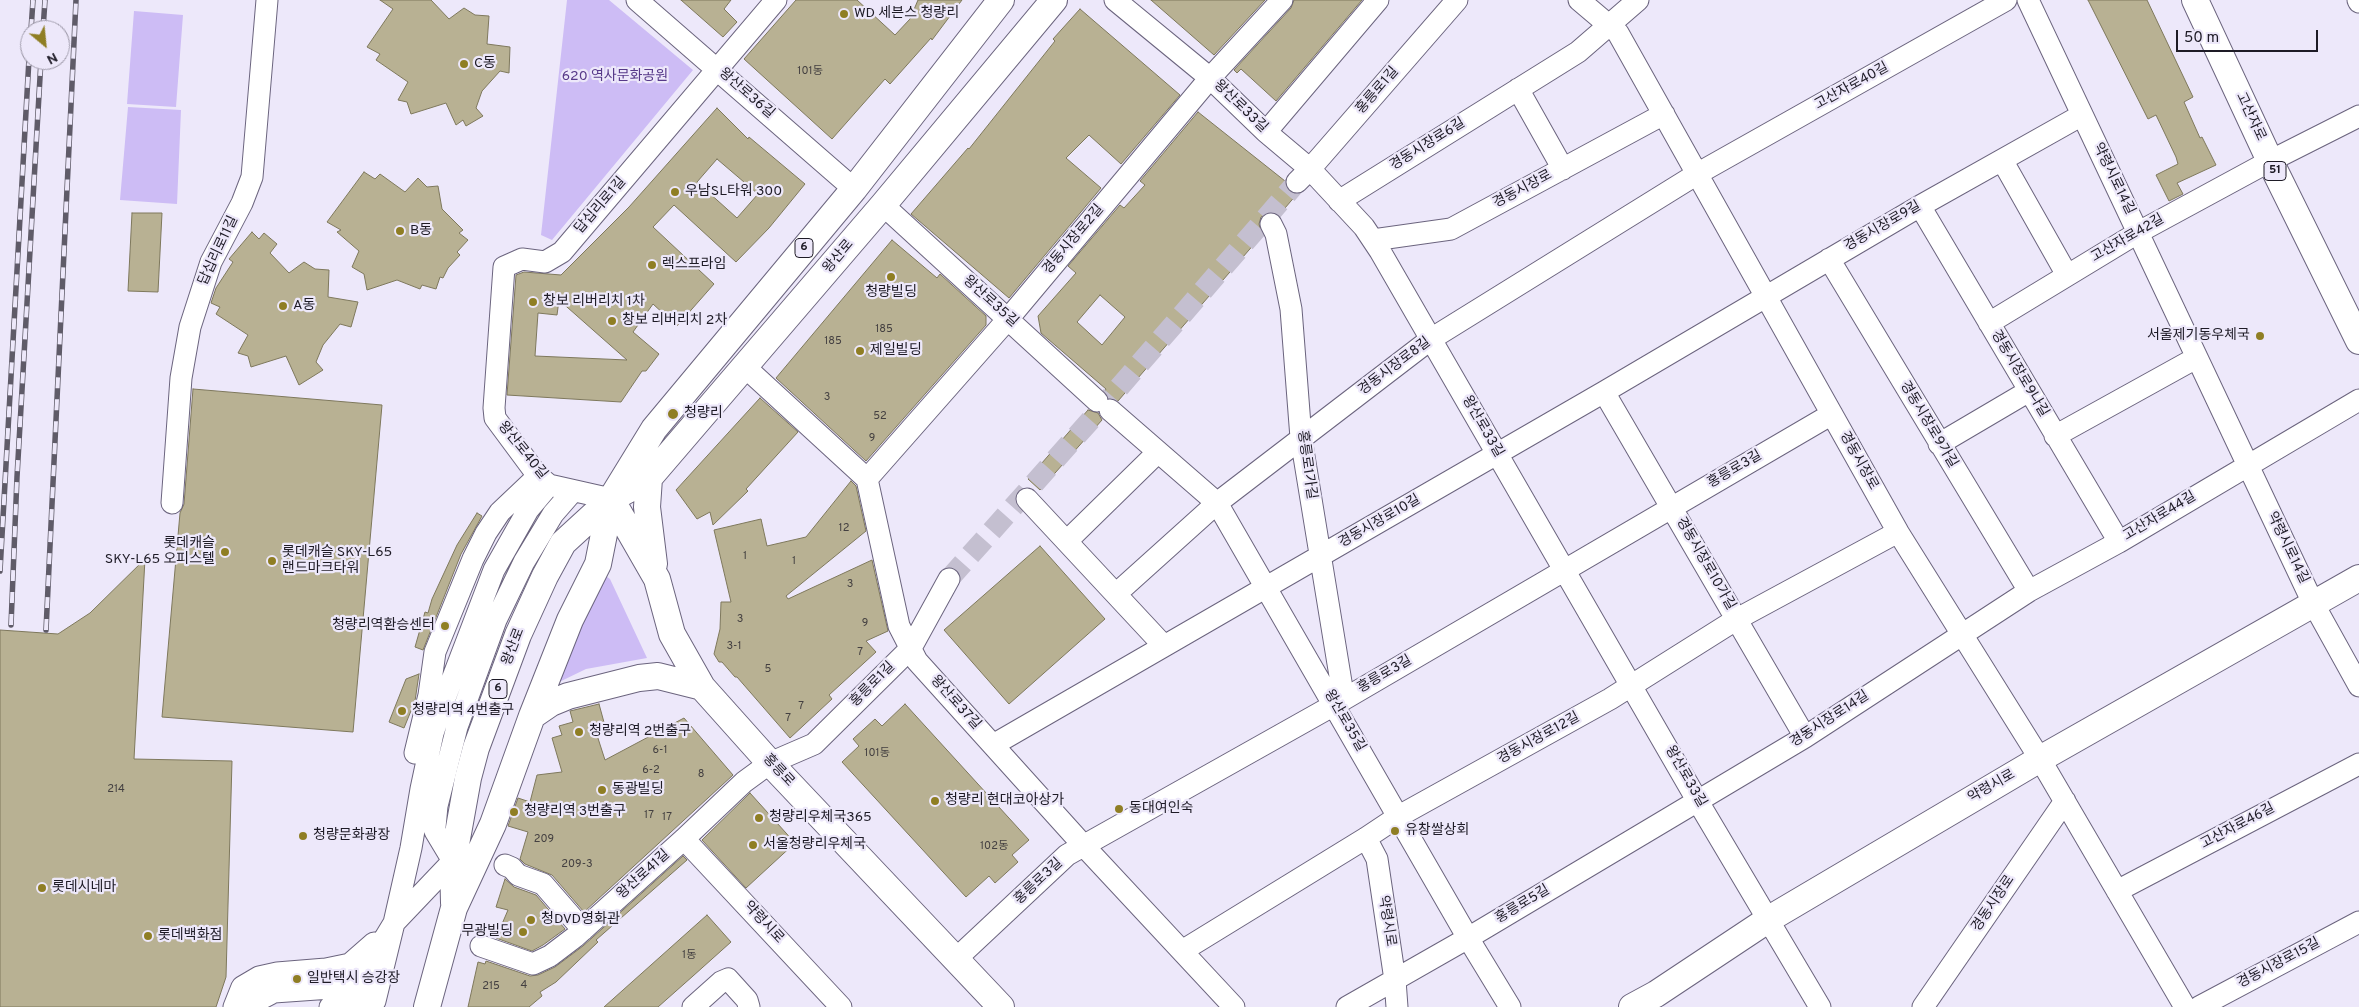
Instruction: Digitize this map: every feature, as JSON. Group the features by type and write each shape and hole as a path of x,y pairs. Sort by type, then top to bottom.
{"main road":[{"name":"왕산로","path":"426,1007 454,908 493,824 532,716 570,620 598,564 610,499 654,429 854,189 1001,0"},
{"name":"왕산로","path":"454,908 453,861 468,778 476,748 518,635 545,576 563,543 610,499 648,478 883,205 1054,0"},
{"name":"고산자로","path":"2195,0 2270,161 2359,341"},
{"path":"648,478 647,507 657,579"},
{"name":"홍릉로","path":"610,499 657,579 672,634 702,687 770,763 957,958 1001,1007"},
{"name":"약령시로","path":"1632,1007 1656,994 1769,919 2040,759 2359,578"},
{"path":"532,716 551,703 568,696 639,678 658,676 702,687"}],"street":[{"name":"답십리로11길","path":"172,503 181,378 190,327 211,262 242,203 252,177 267,0"},
{"name":"왕산로36길","path":"637,0 854,189"},
{"name":"답십리로1길","path":"494,414 504,267 522,259 545,262 562,252 776,0"},
{"name":"왕산로33길","path":"1115,0 1210,78 1266,132 1304,176 1339,201 1372,240 1498,453 1697,800 1820,1007"},
{"name":"경동시장로2길","path":"867,479 1008,318 1210,78 1282,0"},
{"path":"1266,132 1378,0"},
{"name":"홍릉로1길","path":"1304,176 1458,0"},
{"name":"경동시장로","path":"1579,0 1618,33 1898,532 1960,634 2040,759 2185,1007"},
{"name":"경동시장로6길","path":"1339,201 1578,52 1638,0"},
{"name":"고산자로40길","path":"1698,174 2006,0"},
{"name":"약령시로14길","path":"2028,0 2313,603 2359,686"},
{"path":"1518,89 1563,168"},
{"name":"경동시장로","path":"1372,240 1451,229 1664,114"},
{"name":"경동시장로9길","path":"1766,297 1920,206 2082,115"},
{"name":"고산자로42길","path":"1989,323 2139,232 2270,161 2359,116"},
{"path":"2002,160 2068,275"},
{"name":"경동시장로8길","path":"1117,593 1217,503 1431,338 1698,174"},
{"name":"왕산로35길","path":"883,205 1103,405 1217,503 1468,938 1510,1007"},
{"name":"경동시장로9나길","path":"1920,206 2119,542"},
{"name":"홍릉로1가길","path":"1271,224 1276,234 1291,309 1301,438 1342,688 1334,704"},
{"name":"경동시장로9가길","path":"1829,259 2029,591"},
{"name":"경동시장로10길","path":"993,745 1766,297"},
{"path":"2056,436 2196,358"},
{"path":"745,367 867,479"},
{"path":"1939,444 2029,391"},
{"name":"경동시장로10가길","path":"1604,392 1805,737"},
{"name":"고산자로44길","path":"1960,634 2029,591 2119,542 2359,400"},
{"name":"왕산로40길","path":"494,414 544,481 573,491 610,499"},
{"name":"홍릉로3길","path":"957,958 1067,855 1083,845 1334,704 1832,414"},
{"path":"1067,541 1158,452"},
{"name":"왕산로37길","path":"867,479 899,626 917,661 1083,845 1234,1007"},
{"path":"234,1007 244,997 274,992 331,988 360,979 394,923 453,861 435,831 421,789 415,752 429,695 436,652 450,611 486,533 512,500 544,481"},
{"path":"435,831 437,806 457,727 496,620 524,562 553,514 573,491"},
{"path":"1027,499 1117,593 1164,646"},
{"name":"경동시장로12길","path":"1182,951 1399,816 1602,704 1737,619 1898,532"},
{"name":"홍릉로1길","path":"770,763 814,744 911,648 948,580"},
{"name":"경동시장로14길","path":"1697,800 1805,737 1960,634"},
{"name":"왕산로41길","path":"481,946 532,964 550,956 583,930 744,782 770,763"},
{"name":"고산자로46길","path":"2117,891 2359,764"},
{"path":"370,1007 375,1001 383,971 411,848 421,789"},
{"name":"홍릉로5길","path":"1347,1007 1468,938 1697,800"},
{"name":"경동시장로","path":"1923,1007 2065,801"},
{"name":"약령시로","path":"1366,838 1376,859 1395,980 1397,1007"},
{"name":"약령시로","path":"684,839 841,1007"},
{"path":"505,865 512,868 518,876 542,884 583,930"},
{"name":"경동시장로15길","path":"2199,1007 2359,922"},
{"path":"244,997 246,972 258,963 322,956 343,950 394,923"},
{"path":"330,1007 344,1005 358,998 383,971"},
{"path":"693,1007 721,982 728,979 746,1000 749,1007"}],"green space":[{"name":"620 역사문화공원","path":"567,0 609,0 693,70 552,240 541,235"},
{"path":"134,11 183,15 176,107 127,104"},
{"path":"128,107 181,110 177,204 120,200"},
{"path":"606,576 610,579 647,658 586,669 553,685 602,577"}],"building":[{"name":"C동","path":"380,0 431,0 449,19 464,8 475,15 489,16 487,44 510,47 509,73 500,71 482,91 476,108 483,116 466,126 463,120 456,125 446,103 411,114 407,102 398,100 408,82 376,60 380,54 367,47 393,9"},
{"path":"681,0 731,0 724,9 737,22 723,37"},
{"path":"796,0 857,0 895,35 910,19 918,0 962,0 932,40 931,38 890,84 885,79 832,139 744,59"},
{"path":"1151,0 1265,0 1214,55"},
{"path":"1294,0 1362,0 1276,101 1241,69 1237,73 1234,70 1291,8"},
{"path":"2088,0 2147,0 2193,97 2184,102 2200,138 2202,137 2216,165 2177,183 2183,194 2169,201 2156,175 2178,164 2176,157 2156,115 2148,119"},
{"path":"1080,9 1180,95 1121,164 1089,135 1066,158 1101,188 1009,298 911,214 969,149 1055,41 1053,39"},
{"path":"717,108 748,139 749,137 805,184 769,228 736,262 674,205 653,227 714,284 677,326 653,304 633,332 659,354 646,371 642,371 621,402 507,395 516,275 524,272 561,275 629,207","holes":["717,159 758,194 737,218 697,182","559,300 627,360 535,356 538,313 557,315"]},
{"path":"1198,112 1285,181 1289,191 1297,194 1279,215 1271,212 1261,217 1259,224 1262,235 1118,401 1109,398 1105,391 1106,389 1041,333 1038,316 1076,273 1068,266 1120,205 1124,208 1145,185 1140,181","holes":["1100,295 1125,317 1102,345 1077,322"]},
{"name":"B동","path":"364,172 375,179 380,174 405,192 418,178 427,187 438,186 442,209 463,230 459,233 468,240 457,252 460,255 448,268 443,278 440,277 436,289 422,285 420,289 397,280 367,290 364,274 352,267 359,251 337,232 341,230 327,222"},
{"path":"132,213 162,213 158,292 128,291"},
{"name":"A동","path":"252,232 259,239 264,233 277,244 270,253 289,273 304,262 315,269 329,270 328,297 358,302 351,327 340,324 323,345 316,362 323,370 299,385 286,356 251,367 248,356 238,353 248,335 216,314 220,307 211,303 216,288 233,262 229,259"},
{"path":"892,240 937,278 940,274 986,316 986,325 866,461 776,378"},
{"name":"롯데캐슬 SKY-L65 랜드마크타워","path":"193,389 382,405 353,732 162,717 180,513 184,504"},
{"path":"760,398 798,432 746,489 748,491 713,525 710,512 697,519 676,490"},
{"path":"1088,410 1098,413 1102,420 1040,490 1028,479"},
{"path":"851,481 856,486 866,531 786,596 788,599 872,560 888,631 866,641 876,652 829,695 832,699 790,738 737,677 722,662 719,662 714,654 720,629 721,602 731,602 714,530 761,519 767,546 806,537"},
{"path":"477,513 482,516 461,554 423,650 415,647 425,612 428,613 432,599 457,545"},
{"path":"1040,546 1105,619 1009,704 944,630"},
{"path":"145,559 134,759 232,761 226,977 216,1007 0,1007 0,630 58,634 90,613"},
{"name":"청량리역 4번출구","path":"419,674 415,701 404,728 389,722 406,679"},
{"path":"599,704 605,726 595,729 605,760 684,718 733,775 584,912 552,875 525,864 520,859 528,832 508,826 518,798 530,802 537,775 562,772 552,738 562,735 559,726 573,722 570,711"},
{"path":"905,704 1029,840 1012,855 1018,862 995,883 989,876 966,897 842,762 859,746 853,739 875,719 882,726"},
{"path":"750,793 795,843 746,888 702,840"},
{"path":"683,856 687,860 596,940 598,942 556,982 540,992 542,996 529,1007 468,1007 478,962 485,964 486,961 530,976 538,975 555,967 583,946"},
{"name":"무광빌딩","path":"505,879 514,887 536,895 565,929 532,951 496,938 508,910 496,907"},
{"path":"707,915 731,942 693,976 658,1007 604,1007"}],"tunnel":[{"path":"949,579 1104,405 1297,182"}],"railway":[{"path":"32,20 33,0"},
{"path":"44,20 45,0"},
{"path":"46,630 76,0"},
{"path":"0,571 28,70"},
{"path":"11,625 17,477 40,70"}],"place":[{"name":"WD 세븐스 청량리","path":"844,14"},
{"name":"C동","path":"464,64"},
{"name":"우남SL타워 300","path":"675,192"},
{"name":"B동","path":"400,231"},
{"name":"렉스프라임","path":"652,265"},
{"name":"청량빌딩","path":"891,277"},
{"name":"창보 리버리치 1차","path":"533,302"},
{"name":"A동","path":"283,306"},
{"name":"창보 리버리치 2차","path":"612,321"},
{"name":"서울제기동우체국","path":"2260,336"},
{"name":"제일빌딩","path":"860,351"},
{"name":"청량리","path":"673,414"},
{"name":"롯데캐슬 SKY-L65 오피스텔","path":"225,552"},
{"name":"롯데캐슬 SKY-L65 랜드마크타워","path":"272,561"},
{"name":"청량리역환승센터","path":"445,626"},
{"name":"청량리역 4번출구","path":"402,711"},
{"name":"청량리역 2번출구","path":"579,732"},
{"name":"동광빌딩","path":"602,790"},
{"name":"청량리 현대코아상가","path":"935,801"},
{"name":"동대여인숙","path":"1119,809"},
{"name":"청량리역 3번출구","path":"514,812"},
{"name":"청량리우체국365","path":"759,818"},
{"name":"유창쌀상회","path":"1395,831"},
{"name":"청량문화광장","path":"303,836"},
{"name":"서울청량리우체국","path":"753,845"},
{"name":"롯데시네마","path":"42,888"},
{"name":"청DVD영화관","path":"531,920"},
{"name":"무광빌딩","path":"523,932"},
{"name":"롯데백화점","path":"148,936"},
{"name":"일반택시 승강장","path":"297,979"}]}
